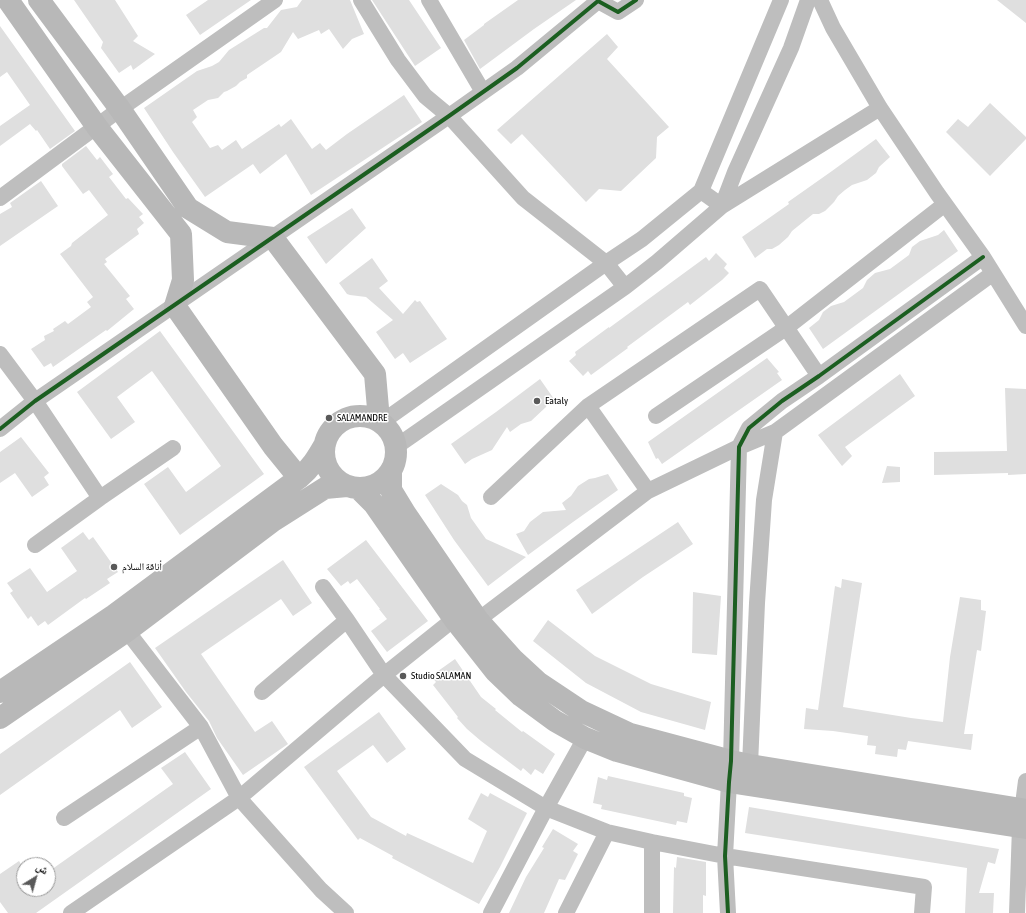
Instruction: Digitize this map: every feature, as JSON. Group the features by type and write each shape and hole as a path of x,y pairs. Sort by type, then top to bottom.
{"street":[{"path":"8,0 97,126 181,234 183,280 175,306"},
{"path":"39,0 120,109 188,208 227,232 273,238 375,374 380,421"},
{"path":"0,198 120,109 275,0"},
{"path":"361,0 398,60 425,96 449,116 523,198 606,263 625,286"},
{"path":"429,0 483,92"},
{"path":"0,429 35,401 175,306 517,68 598,0 618,12 636,0"},
{"path":"380,421 642,239 701,191 781,0"},
{"path":"722,206 735,172 791,48 808,0"},
{"path":"820,0 833,28 880,108 937,193 983,257 992,274 1026,326"},
{"path":"397,446 625,286 657,262 722,206 880,108"},
{"path":"701,191 722,206"},
{"path":"656,416 786,328 945,204"},
{"path":"737,769 739,447 749,428 782,401 819,376 983,257"},
{"path":"478,620 648,491 739,447 775,432 992,274"},
{"path":"491,497 588,406 760,290 819,376"},
{"path":"175,306 273,446 299,478"},
{"path":"0,354 35,401 100,498"},
{"path":"588,406 648,491"},
{"path":"0,692 114,614 299,478 315,461 325,444 329,432 337,423 348,417 359,415 371,417 380,421 392,433 397,446 396,460 391,472 383,481 372,487 325,488 273,521 127,631 0,718"},
{"path":"728,913 725,856 757,603 764,500 775,432"},
{"path":"325,444 324,456 328,469 336,479 353,487 374,504 454,619 495,671 521,696 555,721 585,738 617,751 737,769 1024,819"},
{"path":"36,544 100,498 174,448"},
{"path":"391,472 391,490 405,514 478,620 513,659 539,683 581,711 630,734 737,769"},
{"path":"323,587 384,675 465,759 546,808 607,832 652,842 725,856 924,887 922,913"},
{"path":"71,913 239,798 384,675 454,619"},
{"path":"262,692 347,620"},
{"path":"127,631 201,727 239,798 321,890 346,913"},
{"path":"64,818 201,727"},
{"path":"491,913 546,808 585,738"},
{"path":"1017,913 1026,781"},
{"path":"566,913 607,832"},
{"path":"652,842 652,913"}],"building":[{"path":"74,0 115,0 138,36 133,41 155,54 133,70 131,65 119,73 101,48 103,42"},
{"path":"208,0 251,0 200,35 186,15"},
{"path":"302,0 350,0 364,34 352,39 343,49 329,29 321,34 319,30 298,39 293,32 281,52 247,75 247,78 224,92 218,98 208,100 193,110 197,117 192,122 210,148 218,145 222,150 236,140 242,149 279,124 281,127 291,119 312,149 320,143 326,150 404,95 422,122 311,195 286,154 260,174 253,164 205,197 144,108 197,71 219,62 229,50 264,28 267,28 281,10 297,7"},
{"path":"372,0 409,0 441,48 415,66"},
{"path":"518,0 576,0 480,69 464,40"},
{"path":"997,0 1026,0 1026,23"},
{"path":"0,26 75,131 50,149 37,130 36,131 30,124 0,146 0,126 30,105 7,72 0,77"},
{"path":"607,34 618,47 607,59 669,127 657,137 656,158 621,191 599,189 586,202 522,134 511,144 497,130"},
{"path":"990,103 1026,137 1026,139 990,176 946,132 958,119 968,127"},
{"path":"876,139 890,157 879,167 876,173 867,180 852,185 838,196 825,211 819,214 813,214 792,231 779,245 772,249 767,249 755,258 742,237"},
{"path":"86,146 97,160 100,157 113,174 109,177 126,199 128,198 143,214 139,217 144,223 137,229 139,234 105,259 107,262 104,264 130,296 126,299 134,309 107,331 106,330 53,367 51,363 44,367 31,349 45,340 44,336 54,331 53,329 65,321 68,324 91,307 87,302 93,297 60,254 108,215 89,190 83,194 62,166 62,164"},
{"path":"41,181 58,206 0,246 0,214 12,207 10,203"},
{"path":"352,208 366,228 326,264 307,237"},
{"path":"944,230 958,251 823,349 809,328 819,320 823,312 831,306 844,302 863,288 867,280 875,273 890,269 909,255 912,247 920,241 938,235"},
{"path":"716,253 727,264 724,268 729,273 690,305 688,302 591,375 588,371 583,376 569,361 576,355 575,352 609,327 706,257 709,261"},
{"path":"372,258 388,281 379,288 403,314 415,300 417,302 420,301 447,339 410,363 403,353 395,359 376,332 393,320 366,297 347,294 339,283"},
{"path":"160,331 264,474 180,535 144,484 168,467 186,492 221,466 152,371 117,397 135,422 111,439 77,392"},
{"path":"767,358 779,372 777,373 782,380 662,464 658,458 656,459 648,442"},
{"path":"900,374 915,396 845,447 852,456 842,466 818,435"},
{"path":"540,379 554,399 547,403 546,407 531,421 521,424 510,432 507,427 492,450 472,459 465,464 451,444"},
{"path":"1005,388 1026,389 1026,474 934,475 934,452 1007,451"},
{"path":"21,437 49,473 44,477 49,485 32,497 15,473 0,483 0,452"},
{"path":"887,466 900,467 900,482 882,483"},
{"path":"608,474 618,490 528,555 516,534 524,531 530,522 543,512 566,510 562,503 571,496 578,486 589,479"},
{"path":"441,484 458,495 467,505 471,518 486,539 526,557 488,586 454,540 425,495"},
{"path":"678,522 693,544 643,577 592,614 576,590"},
{"path":"83,532 89,540 93,537 118,572 107,579 110,583 86,599 85,598 48,625 45,621 38,626 31,616 28,619 10,593 13,591 7,583 30,568 47,592 77,571 61,548"},
{"path":"366,540 428,621 387,652 371,631 387,619 380,609 357,579 350,584 348,581 341,586 327,569"},
{"path":"283,560 312,603 293,616 281,599 201,654 255,732 272,721 288,744 243,775 217,738 209,721 186,692 155,648"},
{"path":"842,579 862,583 843,707 911,718 943,722 950,657 960,597 981,600 981,610 986,611 981,651 977,650 964,734 973,734 971,750 908,741 906,750 898,749 897,757 875,754 876,746 867,745 868,736 804,729 806,708 818,710 835,586 841,588"},
{"path":"693,592 721,596 717,655 692,653"},
{"path":"548,620 595,656 651,684 711,702 705,730 641,712 586,683 533,641"},
{"path":"455,659 481,697 522,732 523,731 555,754 543,774 535,769 531,775 523,768 521,771 481,741 457,718 458,717 433,685 436,682 431,676"},
{"path":"130,662 162,707 132,728 120,710 0,795 0,754"},
{"path":"379,712 406,749 387,763 373,745 337,771 371,817 406,836 407,833 473,863 487,831 468,819 481,793 488,797 490,793 527,813 500,867 479,904 392,858 393,856 360,838 358,840 304,767"},
{"path":"185,752 211,789 36,913 8,913 0,902 0,874 16,863 16,897 56,897 56,866 173,784 161,768"},
{"path":"608,776 684,793 684,796 692,798 687,823 677,821 676,825 601,809 602,805 593,803 598,777 607,780"},
{"path":"749,807 999,849 995,864 988,862 979,893 994,893 993,913 965,913 967,868 745,833"},
{"path":"553,829 578,844 573,851 578,854 565,880 559,879 544,913 509,913 526,877 544,848 542,847"},
{"path":"677,857 706,862 706,896 703,895 703,913 673,913 674,867 676,868"}],"cycle path":[{"path":"0,429 35,401 517,68 598,1 618,12 636,0"},
{"path":"728,913 725,856 731,761 739,447 749,428 782,401 819,376 983,257"}],"place":[{"name":"Eataly","path":"537,401"},
{"name":"SALAMANDRE","path":"329,418"},
{"name":"أناقة السلام","path":"114,567"},
{"name":"Studio SALAMAN","path":"403,676"}]}
